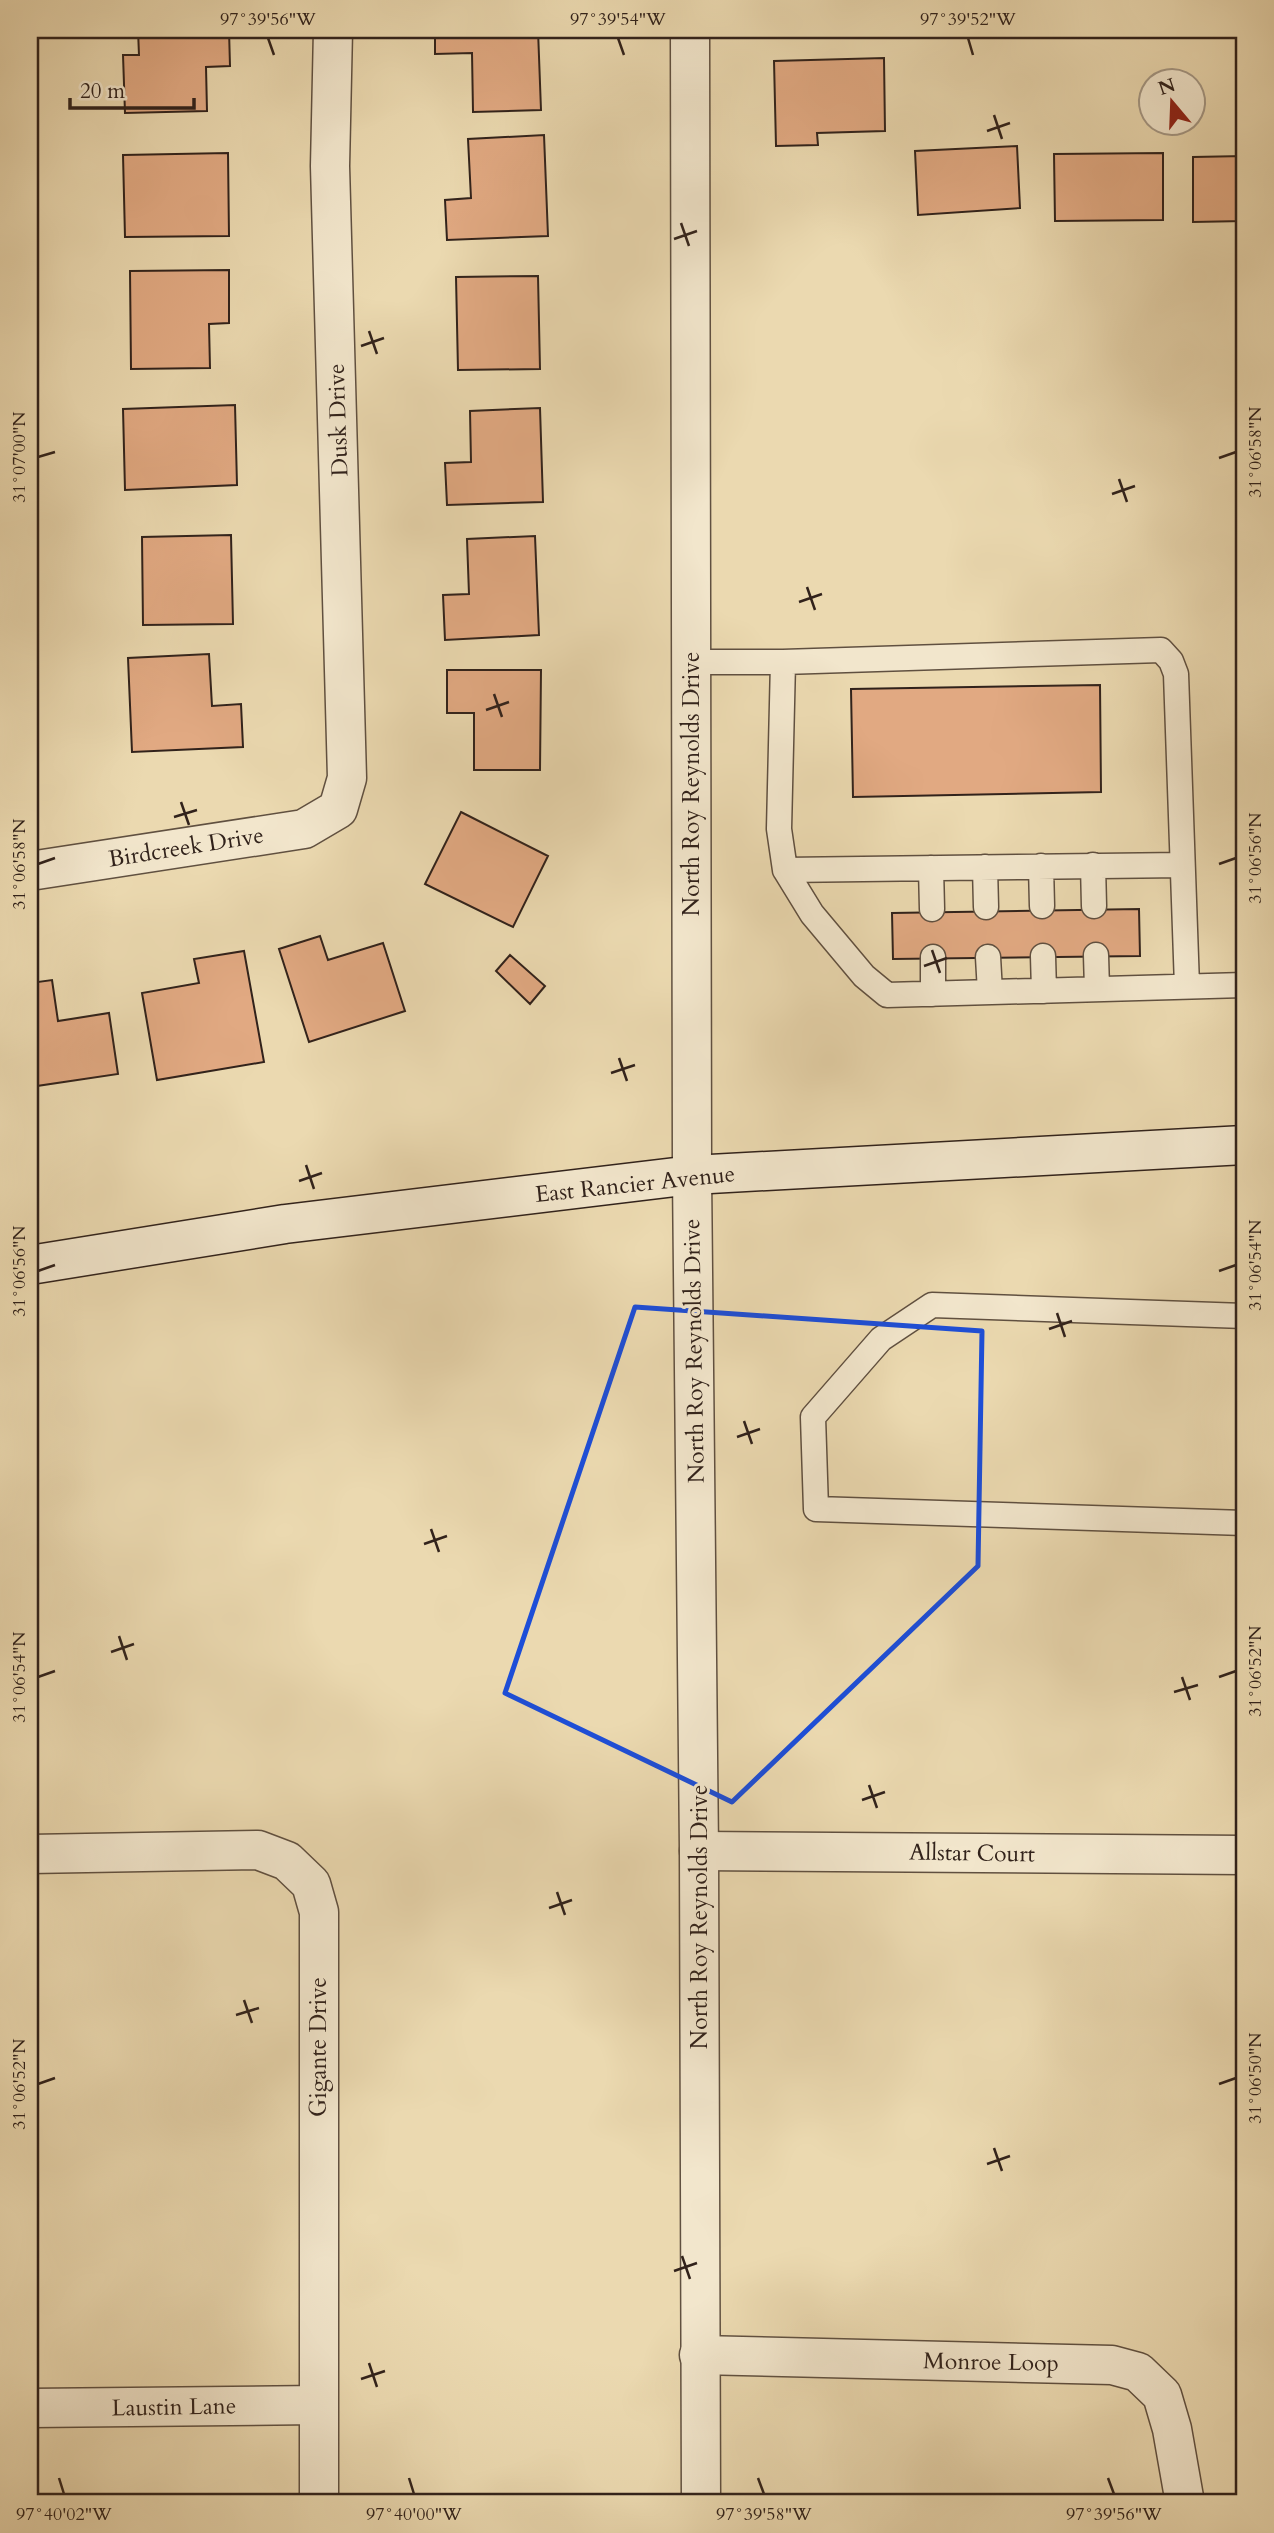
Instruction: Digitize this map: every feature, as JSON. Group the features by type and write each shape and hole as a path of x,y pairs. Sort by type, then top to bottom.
{"street":[{"name":"Dusk Drive","path":"333,30 331,166 348,778 338,808"},
{"name":"North Roy Reynolds Drive","path":"690,30 692,1175 699,1851 701,2503"},
{"name":"Birdcreek Drive","path":"30,871 304,829 338,808"},
{"name":"East Rancier Avenue","path":"30,1265 285,1224 692,1175 1244,1145"},
{"name":"Gigante Drive","path":"30,1854 258,1850 287,1861 311,1884 319,1912 319,2503"},
{"name":"Allstar Court","path":"699,1851 1244,1855"},
{"name":"Monroe Loop","path":"699,2355 1112,2365 1138,2372 1161,2395 1172,2429 1185,2503"},
{"name":"Laustin Lane","path":"30,2408 318,2405"}],"lane":[{"path":"691,662 783,662 1161,650 1171,661 1176,674 1186,986"},
{"path":"783,662 779,829 785,870 812,914 864,976 887,995 1244,985"},
{"path":"785,870 1182,865"},
{"path":"1041,866 1042,906"},
{"path":"1093,866 1094,906"},
{"path":"985,867 986,907"},
{"path":"930,868 932,909"},
{"path":"1096,955 1097,989"},
{"path":"1043,956 1044,991"},
{"path":"933,957 933,993"},
{"path":"988,957 989,992"},
{"path":"1244,1316 932,1305 881,1339 813,1417 816,1509 1244,1523"}],"highlighted area":[{"path":"635,1307 982,1331 978,1566 732,1802 505,1693"}],"building":[{"path":"138,30 229,30 230,66 206,67 207,111 125,113 123,55 139,55"},
{"path":"435,30 538,30 541,110 473,112 472,53 435,54"},
{"path":"884,58 885,131 817,133 818,145 776,146 774,61"},
{"path":"544,135 548,236 447,240 445,200 471,198 468,139"},
{"path":"1017,146 1020,208 918,215 915,151"},
{"path":"228,153 229,236 125,237 123,155"},
{"path":"1163,153 1163,220 1055,221 1054,154"},
{"path":"1244,156 1244,221 1193,222 1193,157"},
{"path":"229,270 229,323 209,324 210,368 131,369 130,271"},
{"path":"538,276 540,369 458,370 456,277"},
{"path":"235,405 237,485 125,490 123,409"},
{"path":"540,408 543,502 447,505 445,463 471,462 470,411"},
{"path":"231,535 233,624 143,625 142,537"},
{"path":"535,536 539,635 445,640 443,595 469,594 467,539"},
{"path":"209,654 212,706 241,704 243,747 132,752 128,658"},
{"path":"447,670 541,670 540,770 474,770 474,713 447,713"},
{"path":"1100,685 1101,792 853,797 851,689"},
{"path":"461,812 548,856 513,927 425,884"},
{"path":"1139,909 1140,956 893,959 892,913"},
{"path":"320,936 328,960 383,943 405,1011 309,1042 279,949"},
{"path":"244,951 264,1062 157,1080 142,993 199,983 194,959"},
{"path":"510,955 545,986 530,1004 496,971"},
{"path":"52,980 58,1021 109,1013 118,1074 30,1087 30,983"}]}
